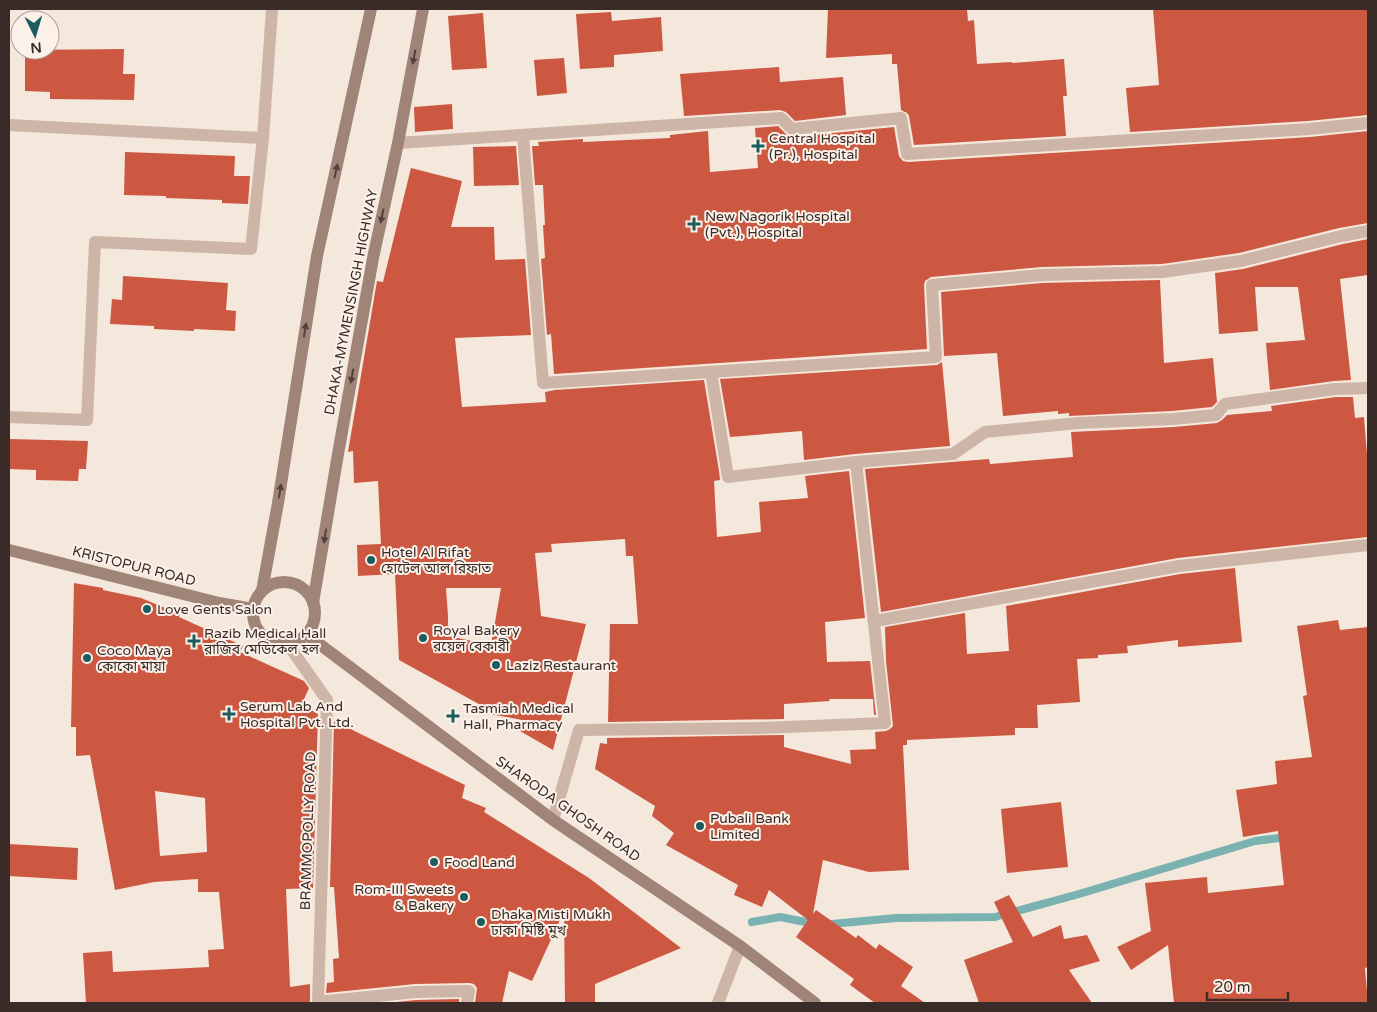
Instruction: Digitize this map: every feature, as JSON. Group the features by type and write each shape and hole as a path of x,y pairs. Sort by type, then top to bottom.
{"main road":[{"path":"262,590 270,585 281,582 291,582 301,587 308,594 315,611 311,627 306,634 294,642 278,643 269,640 256,627 253,609 256,599 262,590 278,503 317,256 371,9"},
{"name":"DHAKA-MYMENSINGH HIGHWAY","path":"313,603 373,258 398,143 423,9"},
{"name":"KRISTOPUR ROAD","path":"9,550 219,603 253,609"},
{"name":"SHARODA GHOSH ROAD","path":"306,634 553,820 740,946 815,1003"}],"street":[{"path":"9,417 87,420 95,242 252,249 263,138 272,9"},
{"path":"398,143 781,118 792,129 901,118 907,154 1309,129 1368,123"},
{"path":"9,125 263,138"},
{"path":"523,135 543,384 936,357 932,285 1042,275 1162,272 1240,261 1368,231"},
{"path":"711,372 728,476 953,454 984,432 1079,423 1216,415 1225,404 1335,389 1368,388"},
{"path":"553,820 579,730 758,728 885,723 856,462"},
{"path":"874,621 1179,566 1368,545"},
{"name":"BRAMMOPOLLY ROAD","path":"287,643 327,700 318,1003"},
{"path":"718,1003 740,946"},
{"path":"318,1003 416,992 468,990 467,1003"}],"building":[{"path":"828,9 967,9 968,21 974,20 977,64 1064,59 1067,96 1063,96 1066,136 914,145 909,116 901,110 897,64 892,64 892,54 826,58"},
{"path":"1153,9 1368,9 1368,115 1308,121 1130,132 1126,88 1159,85"},
{"path":"611,12 612,21 661,17 663,51 614,55 614,67 580,69 576,14"},
{"path":"483,13 487,68 452,70 448,16"},
{"path":"124,49 123,74 135,74 134,100 50,99 50,92 25,91 25,60 60,60 60,50"},
{"path":"564,58 567,93 537,96 534,60"},
{"path":"779,67 780,82 843,77 846,115 795,121 786,112 780,110 684,116 680,74"},
{"path":"452,104 453,129 415,132 414,107"},
{"path":"778,126 787,135 793,137 894,127 899,156 903,161 908,162 1310,137 1368,131 1368,223 1339,228 1239,253 1162,264 1042,267 931,277 925,281 924,285 927,349 554,374 551,334 547,335 541,259 545,258 543,185 535,185 532,146 539,146 538,142 583,139 583,142 670,138 670,135 708,131 710,172 758,168 755,128"},
{"path":"516,146 519,185 474,186 473,147"},
{"path":"125,152 235,156 234,176 250,176 248,204 222,203 222,200 124,195"},
{"path":"411,168 462,181 451,227 494,227 495,260 525,259 531,335 455,338 462,407 546,402 545,392 555,390 704,380 720,480 714,481 717,537 761,532 759,502 808,498 805,476 849,471 865,618 825,622 827,662 870,661 876,715 874,715 873,699 829,699 830,701 784,704 784,719 608,722 610,624 638,624 633,556 626,556 625,539 551,544 552,552 535,553 541,616 586,624 553,750 520,731 522,720 485,713 486,708 399,660 395,574 358,576 357,545 381,544 378,481 354,483 353,451 348,452 377,281 383,282","holes":["446,588 501,588 491,645 448,636"]},
{"path":"1368,239 1368,275 1340,279 1351,380 1270,390 1266,343 1305,340 1298,287 1255,287 1258,331 1219,334 1215,273 1243,269"},
{"path":"123,276 228,283 226,310 236,311 235,331 154,329 154,326 110,324 112,299 122,300"},
{"path":"1160,280 1164,363 1213,358 1217,402 1212,407 1069,416 1069,413 1058,414 1058,411 1003,416 997,353 944,356 941,292 1042,283"},
{"path":"942,362 950,446 804,460 802,431 730,437 720,379 937,365"},
{"path":"1336,397 1353,397 1355,418 1364,417 1368,467 1368,537 1178,558 881,612 865,469 989,459 990,464 1073,457 1071,432 1217,423 1227,415 1272,411 1271,406"},
{"path":"9,439 88,441 86,469 79,469 78,481 36,480 36,470 9,469"},
{"path":"1235,568 1242,642 1178,647 1178,640 1127,646 1128,653 1098,655 1098,658 1077,659 1080,702 1037,705 1038,728 1015,728 1015,735 907,740 907,745 903,745 909,870 869,872 823,860 813,914 816,910 856,938 858,935 876,949 879,944 913,967 901,986 925,1003 875,1003 850,985 854,979 796,937 808,920 769,890 762,907 734,895 738,885 666,845 674,833 652,816 655,806 595,769 600,743 607,744 607,738 784,735 784,747 851,764 850,750 876,749 875,732 886,731 893,726 886,661 885,627 965,613 967,654 1009,651 1006,606 1180,574"},
{"path":"74,583 141,598 180,614 179,617 243,646 240,652 304,681 309,688 301,706 312,707 311,710 318,714 313,888 286,889 290,987 310,984 310,1003 86,1003 83,953 112,951 113,972 209,967 208,950 224,949 219,892 198,892 198,879 154,882 115,890 90,755 76,756 76,727 71,727","holes":["155,791 205,798 207,852 160,856"]},
{"path":"1338,620 1340,630 1368,627 1368,967 1365,968 1368,1003 1174,1003 1168,945 1131,970 1117,947 1151,931 1145,883 1207,877 1208,893 1284,885 1278,831 1243,837 1236,790 1277,784 1275,761 1312,757 1303,696 1307,695 1297,626"},
{"path":"334,721 465,785 462,798 486,808 484,812 589,878 681,948 595,984 595,1003 565,1003 564,911 532,981 509,971 502,1003 475,1003 477,988 474,984 469,983 415,984 326,993 327,983 334,982 333,959 339,958 334,887 330,887"},
{"path":"1061,802 1068,867 1007,873 1001,809"},
{"path":"9,844 78,848 77,880 9,876"},
{"path":"1009,895 1033,937 1061,925 1064,939 1087,935 1100,961 1069,970 1092,1003 979,1003 964,960 1013,942 994,902"},
{"path":"459,999 459,1003 386,1003 416,1000"}],"waterway":[{"path":"752,922 780,917 821,925 896,918 995,917 1255,841 1287,837"}],"place":[{"name":"Central Hospital (Pr.), Hospital","path":"758,146"},
{"name":"New Nagorik Hospital (Pvt.), Hospital","path":"694,224"},
{"name":"Hotel Al Rifat হোটেল আল রিফাত","path":"371,560"},
{"name":"Love Gents Salon","path":"147,609"},
{"name":"Royal Bakery রয়েল বেকারী","path":"423,638"},
{"name":"Razib Medical Hall রাজিব মেডিকেল হল","path":"194,641"},
{"name":"Coco Maya কোকো মায়া","path":"87,658"},
{"name":"Laziz Restaurant","path":"496,665"},
{"name":"Serum Lab And Hospital Pvt. Ltd.","path":"229,714"},
{"name":"Tasmiah Medical Hall, Pharmacy","path":"453,716"},
{"name":"Pubali Bank Limited","path":"700,826"},
{"name":"Food Land","path":"434,862"},
{"name":"Rom-III Sweets & Bakery","path":"464,897"},
{"name":"Dhaka Misti Mukh ঢাকা মিষ্টি মুখ","path":"481,922"}]}
